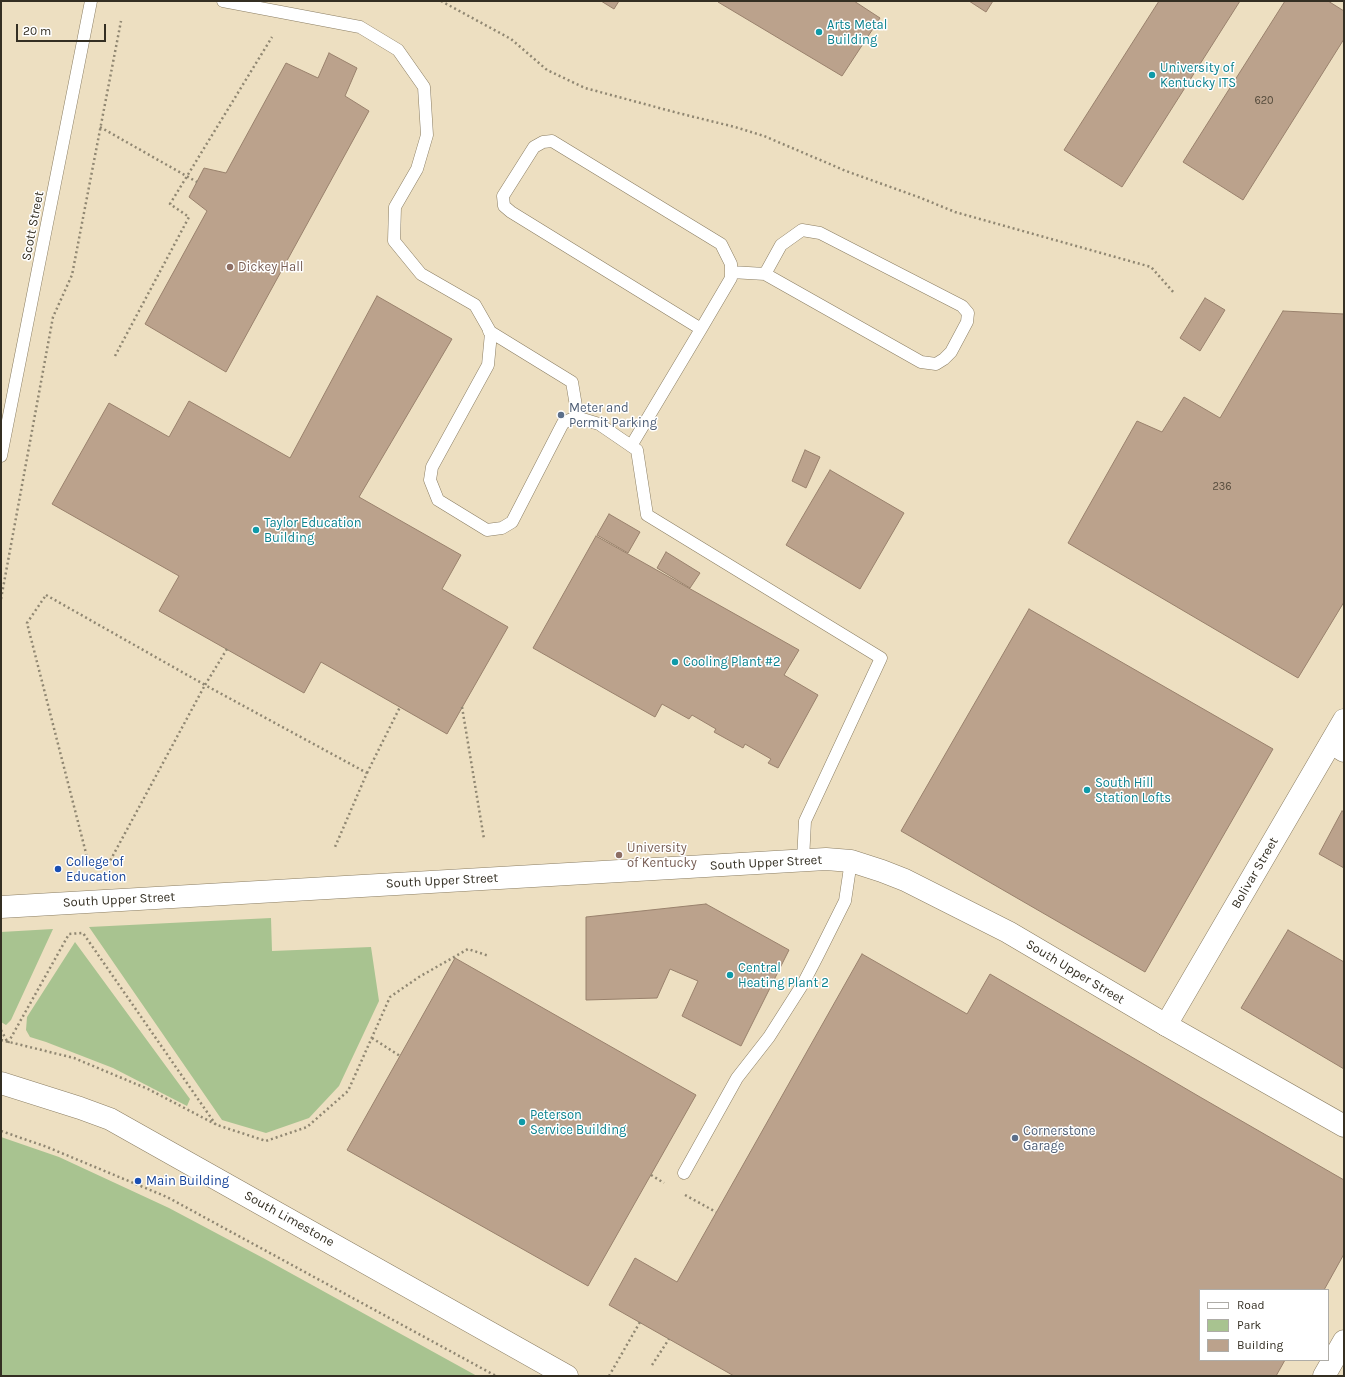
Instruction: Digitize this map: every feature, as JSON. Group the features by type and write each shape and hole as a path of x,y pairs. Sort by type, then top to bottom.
{"main road":[{"name":"Bolivar Street","path":"1166,1025 1337,747 1344,720"},
{"name":"South Upper Street","path":"1,907 803,860 826,859 851,861 905,880 1008,932 1166,1025 1344,1126"},
{"name":"South Limestone","path":"1,1083 110,1119 567,1376"},
{"path":"1324,1376 1344,1342"}],"lane":[{"name":"Scott Street","path":"1,456 91,1"},
{"path":"223,1 360,27 398,50 424,87 426,135 417,169 395,207 394,242 422,274 474,305 491,333 488,365 432,467 430,480 438,500 487,530 502,528 512,522 563,423 576,417 599,424 637,450 647,515 881,658 805,822 803,860"},
{"path":"631,446 701,329 731,278 731,264 721,244 552,141 542,142 534,147 503,196 504,206 511,212 701,329"},
{"path":"731,272 765,274 921,362 936,364 944,360 951,352 967,322 968,313 962,306 820,233 802,230 781,245 765,274"},
{"path":"489,331 572,382 578,418"},
{"path":"684,1173 737,1078 769,1037 804,982 845,901 851,861"}],"path":[{"path":"441,1 511,38 547,70 585,88 764,136 846,171 955,212 1151,267 1176,294"},
{"path":"1,599 53,317 72,275 120,21"},
{"path":"115,356 189,216 170,204 272,37"},
{"path":"100,127 197,182"},
{"path":"227,649 205,685 110,861 88,861 27,623 46,595 205,685 367,773"},
{"path":"335,847 367,773 400,707"},
{"path":"462,707 484,839"},
{"path":"8,1043 69,934 83,933 217,1125"},
{"path":"1,1040 8,1043 74,1058 148,1089 217,1125 266,1141 308,1127 348,1092 390,997 419,977 468,949 489,956"},
{"path":"1,1030 8,1043"},
{"path":"372,1038 400,1056"},
{"path":"1,1131 47,1147 167,1197 496,1376"},
{"path":"609,1376 640,1322"},
{"path":"652,1365 669,1339"}],"green space":[{"path":"271,918 272,951 371,947 379,1001 339,1086 309,1118 266,1133 222,1120 89,927"},
{"path":"53,929 11,1020 6,1025 1,1022 1,932"},
{"path":"75,942 190,1099 187,1106 113,1068 30,1037 26,1030 27,1017"},
{"path":"1,1137 59,1157 169,1208 477,1376 1,1376"}],"building":[{"path":"601,1 619,1 614,9"},
{"name":"Arts Metal Building","path":"854,1 880,18 842,76 718,2"},
{"path":"969,1 993,1 986,12"},
{"name":"University of Kentucky ITS","path":"1159,1 1240,1 1122,187 1064,150"},
{"path":"1285,1 1328,1 1344,11 1344,39 1243,200 1183,162"},
{"name":"Dickey Hall","path":"329,53 357,68 345,96 369,111 226,372 145,324 207,211 189,197 204,168 226,173 286,63 318,78"},
{"name":"Taylor Education Building","path":"377,296 452,339 359,497 461,555 442,589 508,627 447,734 321,662 304,693 159,611 179,576 52,504 109,403 169,437 189,401 290,458"},
{"path":"1205,298 1225,310 1200,351 1180,338"},
{"path":"1283,311 1344,314 1344,602 1298,678 1068,543 1137,421 1162,432 1184,397 1220,418"},
{"path":"805,450 820,457 806,488 792,481"},
{"path":"830,470 904,513 860,589 786,545"},
{"path":"609,514 640,532 628,553 597,535"},
{"name":"Cooling Plant #2","path":"596,536 799,650 784,675 818,695 778,768 768,763 771,759 745,744 743,748 714,732 716,729 692,715 689,719 662,704 655,717 533,648"},
{"path":"666,552 700,573 690,588 657,568"},
{"name":"South Hill Station Lofts","path":"1029,609 1273,749 1145,972 901,831"},
{"path":"1342,811 1344,812 1344,868 1319,854"},
{"name":"Central Heating Plant 2","path":"706,904 789,950 741,1046 682,1016 698,981 670,969 657,998 586,1000 586,917"},
{"path":"1288,930 1344,962 1344,1069 1241,1008"},
{"name":"Cornerstone Garage","path":"862,954 967,1014 990,974 1344,1180 1344,1254 1325,1289 1199,1289 1199,1361 1284,1361 1276,1376 734,1376 609,1305 635,1258 677,1282"},
{"name":"Peterson Service Building","path":"455,958 696,1095 588,1286 347,1150"}],"place":[{"name":"Arts Metal Building","path":"819,32"},
{"name":"University of Kentucky ITS","path":"1152,75"},
{"name":"Dickey Hall","path":"230,267"},
{"name":"Meter and Permit Parking","path":"561,415"},
{"name":"Taylor Education Building","path":"256,530"},
{"name":"Cooling Plant #2","path":"675,662"},
{"name":"South Hill Station Lofts","path":"1087,790"},
{"name":"University of Kentucky","path":"619,855"},
{"name":"College of Education","path":"58,869"},
{"name":"Central Heating Plant 2","path":"730,975"},
{"name":"Peterson Service Building","path":"522,1122"},
{"name":"Cornerstone Garage","path":"1015,1138"},
{"name":"Main Building","path":"138,1181"}]}
